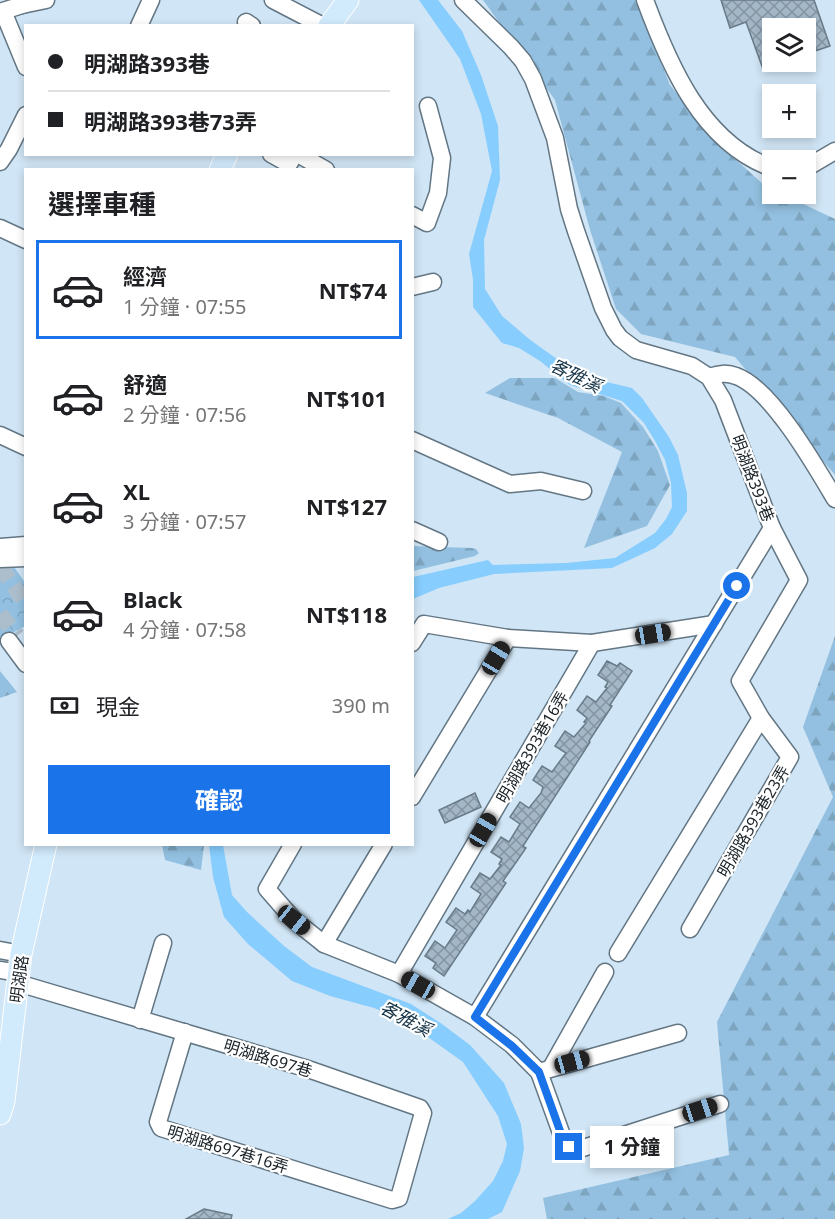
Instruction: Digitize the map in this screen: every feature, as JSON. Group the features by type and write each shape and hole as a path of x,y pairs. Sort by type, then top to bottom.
{"main road":[{"path":"330,24 348,0"},
{"name":"明湖路","path":"1,1106 14,970 45,846"}],"street":[{"path":"24,62 3,11 21,3 46,0"},
{"path":"140,24 151,0"},
{"path":"273,0 319,24"},
{"path":"463,0 511,47 533,79 555,138 576,231 603,308 620,339 636,350 685,364 709,377 722,373 745,380 759,391 805,448 835,499"},
{"path":"645,0 675,71 696,106 722,136 762,164"},
{"path":"414,216 427,223 438,193 442,158 428,106"},
{"path":"0,162 24,118"},
{"path":"816,162 835,151"},
{"path":"275,156 289,164 295,156"},
{"path":"300,156 322,168"},
{"path":"0,228 24,239"},
{"path":"414,286 434,282"},
{"name":"明湖路393巷","path":"475,1017 772,528 723,400 709,377"},
{"path":"0,435 24,446"},
{"path":"414,441 510,484 541,481 583,491"},
{"name":"明湖路393巷23弄","path":"690,929 790,757 761,718 740,681 799,580 772,528"},
{"path":"414,531 440,542"},
{"path":"0,547 24,545"},
{"path":"0,559 24,558"},
{"path":"414,640 424,624 508,638 592,643 714,624"},
{"path":"414,794 508,638"},
{"path":"17,641 24,659"},
{"name":"明湖路393巷16弄","path":"399,974 592,643"},
{"path":"618,953 761,718"},
{"path":"292,846 267,889 294,920 324,944 399,974 475,1017 545,1070 564,1142 569,1147 576,1150 720,1104"},
{"path":"324,944 383,846"},
{"path":"140,1020 162,943"},
{"name":"明湖路697巷","path":"0,950 14,970 41,989 305,1068 420,1108 423,1113 399,1198 392,1200"},
{"path":"545,1070 605,972"},
{"name":"明湖路697巷16弄","path":"185,1032 158,1122 161,1128 392,1200"},
{"path":"545,1070 678,1033"}],"green space":[{"path":"483,0 636,0 670,85 714,140 762,183 762,204 803,204 835,219 835,475 735,357 641,334 616,309 590,230 555,100"},
{"path":"510,378 555,378 578,392 604,396 621,403 643,427 658,451 670,485 647,526 584,548 622,452 558,418 485,393"},
{"path":"414,546 472,548 479,553 475,556 414,571"},
{"path":"12,564 24,581 24,627 0,640 0,567"},
{"path":"835,636 835,1219 547,1219 543,1198 729,1155 717,1022 833,797 803,727"},
{"path":"0,671 17,692 0,698"},
{"path":"162,846 204,846 201,870 165,860"}],"water":[{"name":"客雅溪","path":"419,0 438,0 462,31 481,75 498,126 500,180 484,240 485,289 502,316 561,362 598,380 632,388 642,398 669,437 678,455 687,493 687,511 672,534 655,548 612,568 494,574 439,588 414,599 414,577 488,560 493,565 566,563 615,558 655,533 672,507 671,483 665,460 644,423 622,401 570,385 540,361 519,348 502,343 473,307 473,280 469,254 492,171 481,114 460,59"},
{"name":"客雅溪","path":"209,846 223,846 232,895 284,946 312,967 411,1004 470,1045 504,1083 521,1124 524,1148 520,1171 502,1212 488,1219 448,1219 461,1213 493,1181 503,1161 507,1144 498,1116 463,1062 404,1020 292,981 248,944 224,917 213,877"}],"building":[{"path":"721,0 814,0 830,46 816,51 816,18 762,18 762,66 746,22 730,28"},
{"path":"607,661 617,666 620,663 632,671 590,742 523,846 526,848 503,881 506,883 444,976 433,968 436,963 425,956 435,941 445,948 457,930 446,922 456,908 465,914 468,910 470,912 481,894 471,887 480,873 490,879 501,865 499,864 502,859 491,852 501,837 509,842 520,824 510,817 520,802 529,808 541,793 543,787 533,780 542,766 552,772 566,753 555,746 565,731 574,737 586,723 584,722 587,718 577,710 587,696 596,702 607,688 605,687 608,682 598,675"},
{"path":"475,793 481,807 445,823 439,810"},
{"path":"204,1209 232,1215 231,1219 186,1219"}],"tunnel":[{"path":"0,566 24,601"},
{"path":"0,614 17,636"}],"route":[{"path":"569,1147 564,1142 539,1072 512,1046 475,1017 737,586"}]}
